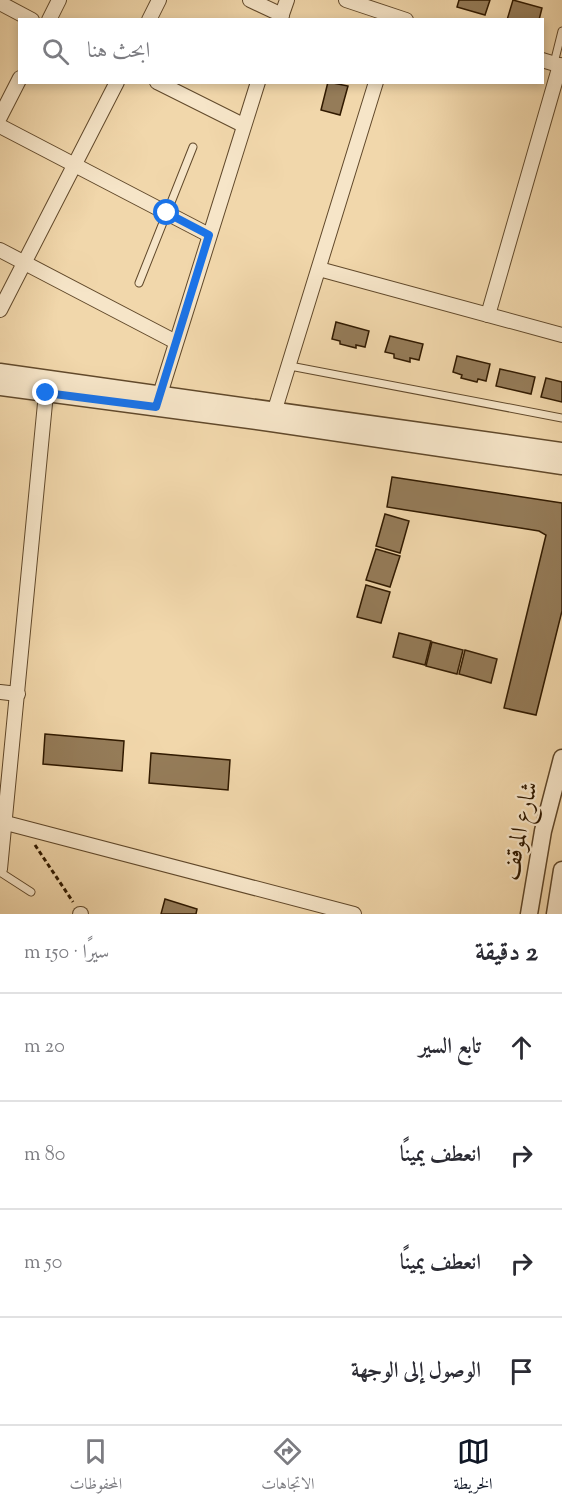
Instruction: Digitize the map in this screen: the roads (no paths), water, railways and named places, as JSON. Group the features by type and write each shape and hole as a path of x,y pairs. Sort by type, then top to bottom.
{"street":[{"path":"50,18 59,0"},
{"path":"150,18 159,0"},
{"path":"250,0 281,17 287,0"},
{"path":"346,0 399,18"},
{"path":"0,3 28,18"},
{"path":"488,315 556,60"},
{"path":"0,117 18,82"},
{"path":"0,310 116,84"},
{"path":"161,84 243,125"},
{"path":"158,400 174,341 257,84"},
{"path":"273,416 375,84"},
{"path":"0,126 209,235"},
{"path":"0,250 174,341"},
{"path":"319,268 562,335"},
{"path":"0,372 158,400 562,451"},
{"path":"0,387 46,393 158,400"},
{"path":"0,870 46,393"},
{"path":"273,416 562,466"},
{"path":"0,692 18,694"},
{"name":"شارع الموقف","path":"529,914 543,831 562,759"},
{"path":"4,827 24,828 354,914"},
{"name":"شارع الموقف","path":"555,914 562,870"}],"lane":[{"path":"556,60 562,31"},
{"path":"139,283 193,147"},
{"path":"290,366 562,418"},
{"path":"0,870 31,892"}]}
